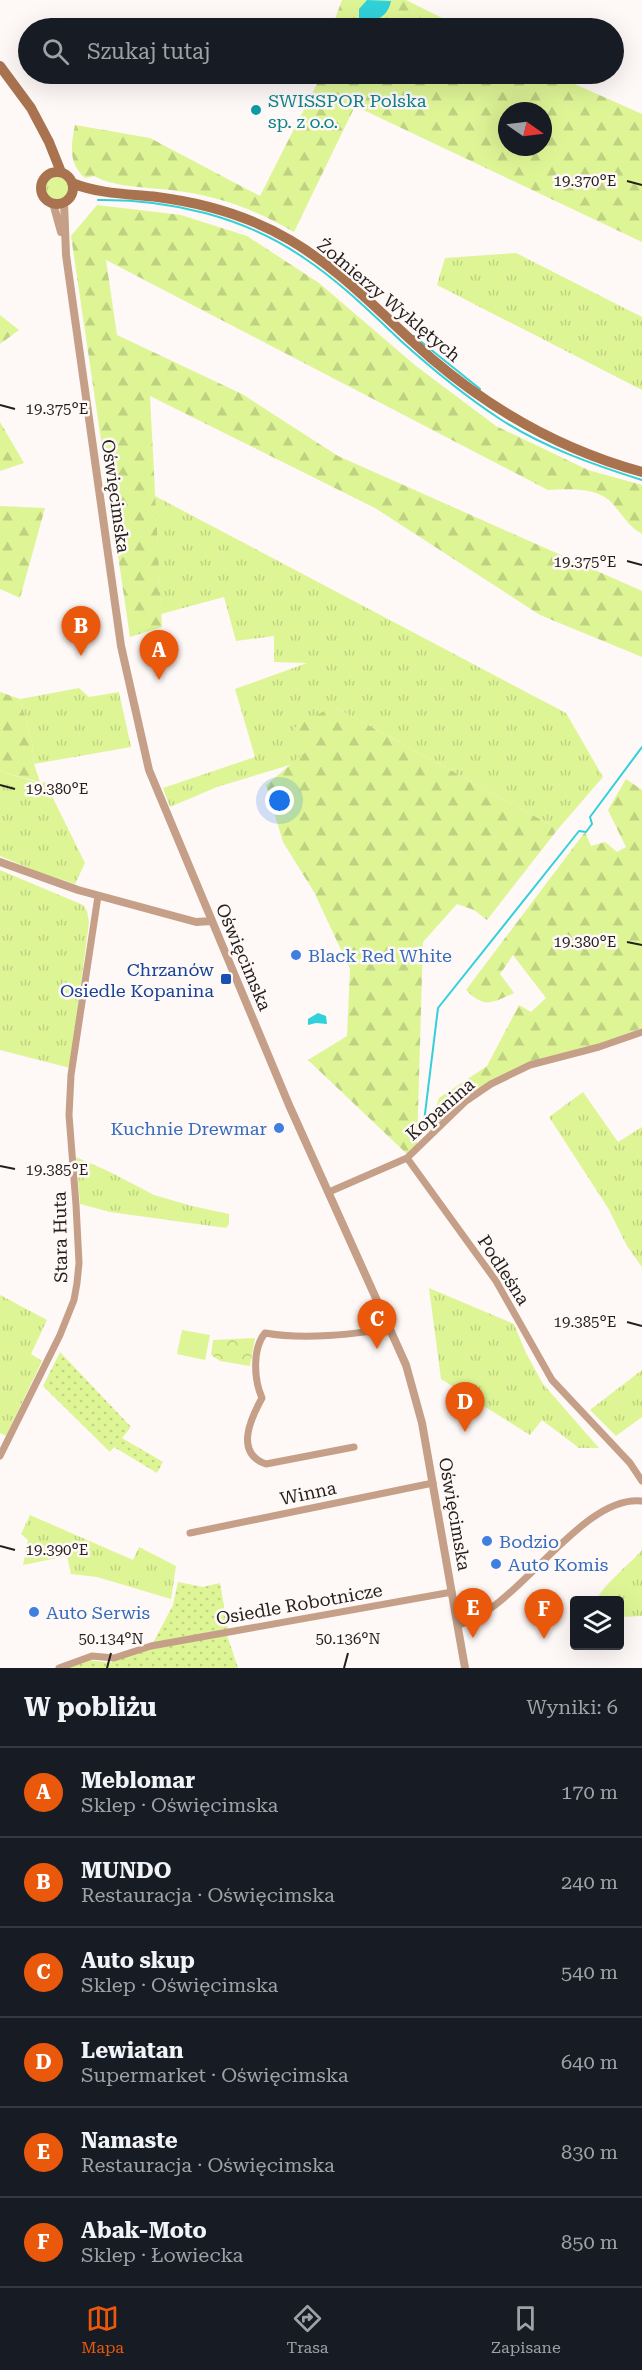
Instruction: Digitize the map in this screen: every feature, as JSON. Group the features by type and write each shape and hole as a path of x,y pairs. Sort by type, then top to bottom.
{"main road":[{"path":"0,66 22,93 38,120 45,138 48,174 42,182 41,193 48,201 63,200 72,183 68,176 61,172 49,142 45,138"},
{"path":"48,174 61,172"},
{"name":"Żołnierzy Wyklętych","path":"72,183 102,192 156,197 206,206 274,231 322,262 435,361 505,412 576,449 642,472"},
{"name":"Żołnierzy Wyklętych","path":"63,200 102,192"}],"street":[{"name":"Oświęcimska","path":"63,200 64,239 117,623 131,698 149,770 289,1105 391,1326 414,1387 465,1668"},
{"path":"0,862 98,896 196,922 211,921"},
{"name":"Stara Huta","path":"0,1456 56,1343 71,1309 77,1283 79,1263 69,1105 79,1017 98,896"},
{"name":"Kopanina","path":"329,1192 407,1158 466,1101 491,1084 530,1065 599,1047 642,1032"},
{"name":"Podleśna","path":"407,1158 496,1281 552,1380 640,1474 642,1481"},
{"path":"354,1447 266,1464 258,1461 251,1454 247,1433 249,1422 262,1398 254,1374 261,1340 266,1333 316,1336 368,1331 391,1326"},
{"name":"Winna","path":"190,1533 433,1482"},
{"path":"458,1625 470,1622 497,1602 597,1514 633,1500 642,1500 642,1494"},
{"name":"Osiedle Robotnicze","path":"60,1668 92,1656 114,1658 151,1646 452,1592"}],"green space":[{"path":"342,0 406,0 442,18 335,18"},
{"path":"317,84 574,84 642,114 642,242 355,106 294,232 255,212 214,198 174,190 114,183 94,176 85,178 73,160 75,125 150,138 260,196"},
{"path":"57,177 65,180 68,188 65,196 57,199 49,196 46,188 49,180"},
{"path":"97,205 181,215 247,236 319,283 416,366 496,426 588,470 642,485 642,534 629,524 606,498 582,490 548,490 106,260 117,335 242,394 338,456 642,591 642,657 540,615 375,508 150,396 162,627 130,637 71,236"},
{"path":"516,253 642,317 642,390 437,285 445,258"},
{"path":"0,315 19,330 0,344"},
{"path":"0,422 24,463 0,471"},
{"path":"155,496 566,713 603,777 558,829 333,706 308,750 293,764 217,787 170,807 163,788 255,757 235,689 307,663 274,662 274,636 236,641 224,597 161,614"},
{"path":"0,506 45,508 20,598 0,589"},
{"path":"79,688 89,697 119,692 131,747 34,764 32,742 20,699"},
{"path":"0,692 20,699 40,782 5,773 0,769"},
{"path":"333,706 558,829 487,920 474,910 457,904 423,942 417,1146 407,1154 308,1060 347,1036 350,969 314,892 283,842 266,785 308,750 294,728"},
{"path":"0,769 5,773 41,783 45,782 85,863 75,884 0,856"},
{"path":"626,779 642,790 642,1028 602,1043 526,1063 465,1098 427,1133 439,1098 487,1066 519,1005 531,1012 546,998 513,955 500,974 514,993 494,1001 484,1002 466,990 585,832 591,846 605,842 617,852 626,847 608,810"},
{"path":"0,870 83,905 87,911 89,922 70,1068 0,1050"},
{"path":"583,1092 618,1142 642,1127 642,1267 627,1246 608,1208 549,1117"},
{"path":"76,1157 154,1195 229,1214 229,1224 226,1228 110,1212 80,1204"},
{"path":"429,1288 514,1324 526,1353 543,1384 599,1448 579,1448 542,1420 530,1435 441,1379"},
{"path":"0,1295 47,1320 31,1354 42,1361 6,1436 0,1433"},
{"path":"182,1330 210,1335 205,1360 177,1354"},
{"path":"255,1338 250,1366 220,1361 211,1355 213,1340"},
{"path":"60,1352 131,1427 122,1438 163,1462 157,1473 114,1447 110,1452 43,1386"},
{"path":"642,1370 642,1417 616,1436 590,1410"},
{"path":"30,1515 133,1560 139,1547 176,1566 171,1599 97,1577 71,1574 67,1556 23,1565 28,1540 21,1534"},
{"path":"642,1550 642,1616 624,1617 624,1596 598,1596 611,1580"},
{"path":"178,1582 203,1587 220,1583 228,1629 153,1643 173,1605"},
{"path":"227,1635 238,1668 67,1668 90,1660 110,1663 134,1652 150,1648"}],"water":[{"path":"367,0 391,1 387,12 380,18 359,18 359,9"},
{"path":"318,1013 326,1016 327,1024 308,1025 308,1019"}],"waterway":[{"path":"98,200 179,207 206,213 257,231 304,258 330,277 437,372 500,419 569,454 642,480"},
{"path":"414,336 480,389"},
{"path":"423,1130 438,1008 579,831 586,832 592,824 590,817 642,747"}],"place":[{"name":"SWISSPOR Polska sp. z o.o.","path":"256,110"},
{"name":"MUNDO","path":"81,656"},
{"name":"Meblomar","path":"159,680"},
{"name":"Black Red White","path":"296,955"},
{"name":"Chrzanów Osiedle Kopanina","path":"226,979"},
{"name":"Kuchnie Drewmar","path":"279,1128"},
{"name":"Auto skup","path":"377,1349"},
{"name":"Lewiatan","path":"465,1432"},
{"name":"Bodzio","path":"487,1541"},
{"name":"Auto Komis","path":"496,1564"},
{"name":"Auto Serwis","path":"34,1612"},
{"name":"Namaste","path":"473,1638"},
{"name":"Abak-Moto","path":"544,1639"}]}
